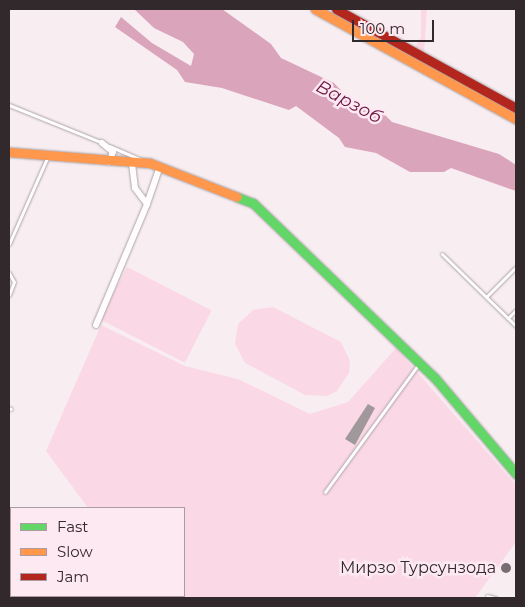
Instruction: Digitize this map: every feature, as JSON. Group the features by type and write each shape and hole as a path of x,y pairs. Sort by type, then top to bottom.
{"street":[{"path":"314,9 474,99 516,119"},
{"path":"336,9 516,108"},
{"path":"474,99 479,89"},
{"path":"102,143 113,152 107,163"},
{"path":"9,152 107,163 150,163 253,203 420,363 516,474"},
{"path":"132,163 135,188 147,204"},
{"path":"96,325 147,204 160,166"}],"lane":[{"path":"9,105 150,163"},
{"path":"9,244 48,156"},
{"path":"442,254 516,326"},
{"path":"486,297 516,267"},
{"path":"9,273 14,282 9,295"},
{"path":"508,318 516,310"},
{"path":"325,492 420,363"},
{"path":"487,596 496,598"}],"shaded area":[{"path":"421,9 427,9 424,54 414,49 421,37"},
{"path":"127,267 212,310 185,363 100,320"},
{"path":"273,307 341,342 350,361 349,373 337,391 327,396 305,395 245,363 235,344 238,324 253,310"},
{"path":"101,325 185,366 238,379 310,414 348,402 396,348 516,485 516,542 475,598 156,598 154,597 185,597 185,507 87,507 46,451"}],"water":[{"name":"Варзоб","path":"134,9 222,9 271,44 281,58 334,83 355,105 385,115 392,122 499,154 516,165 516,191 451,168 444,172 410,172 376,153 345,147 339,138 296,106 289,110 222,88 185,82 177,70 115,27 121,17 152,43 191,66 194,54 183,42 154,28"}],"building":[{"path":"368,404 375,408 355,445 345,439"}],"traffic: fast":[{"path":"237,197 253,203 435,378 516,474"}],"traffic: slow":[{"path":"315,9 516,119"},
{"path":"9,152 150,163 237,197"}],"traffic: jam":[{"path":"336,9 516,108"}],"place":[{"name":"Мирзо Турсунзода","path":"506,568"}]}
